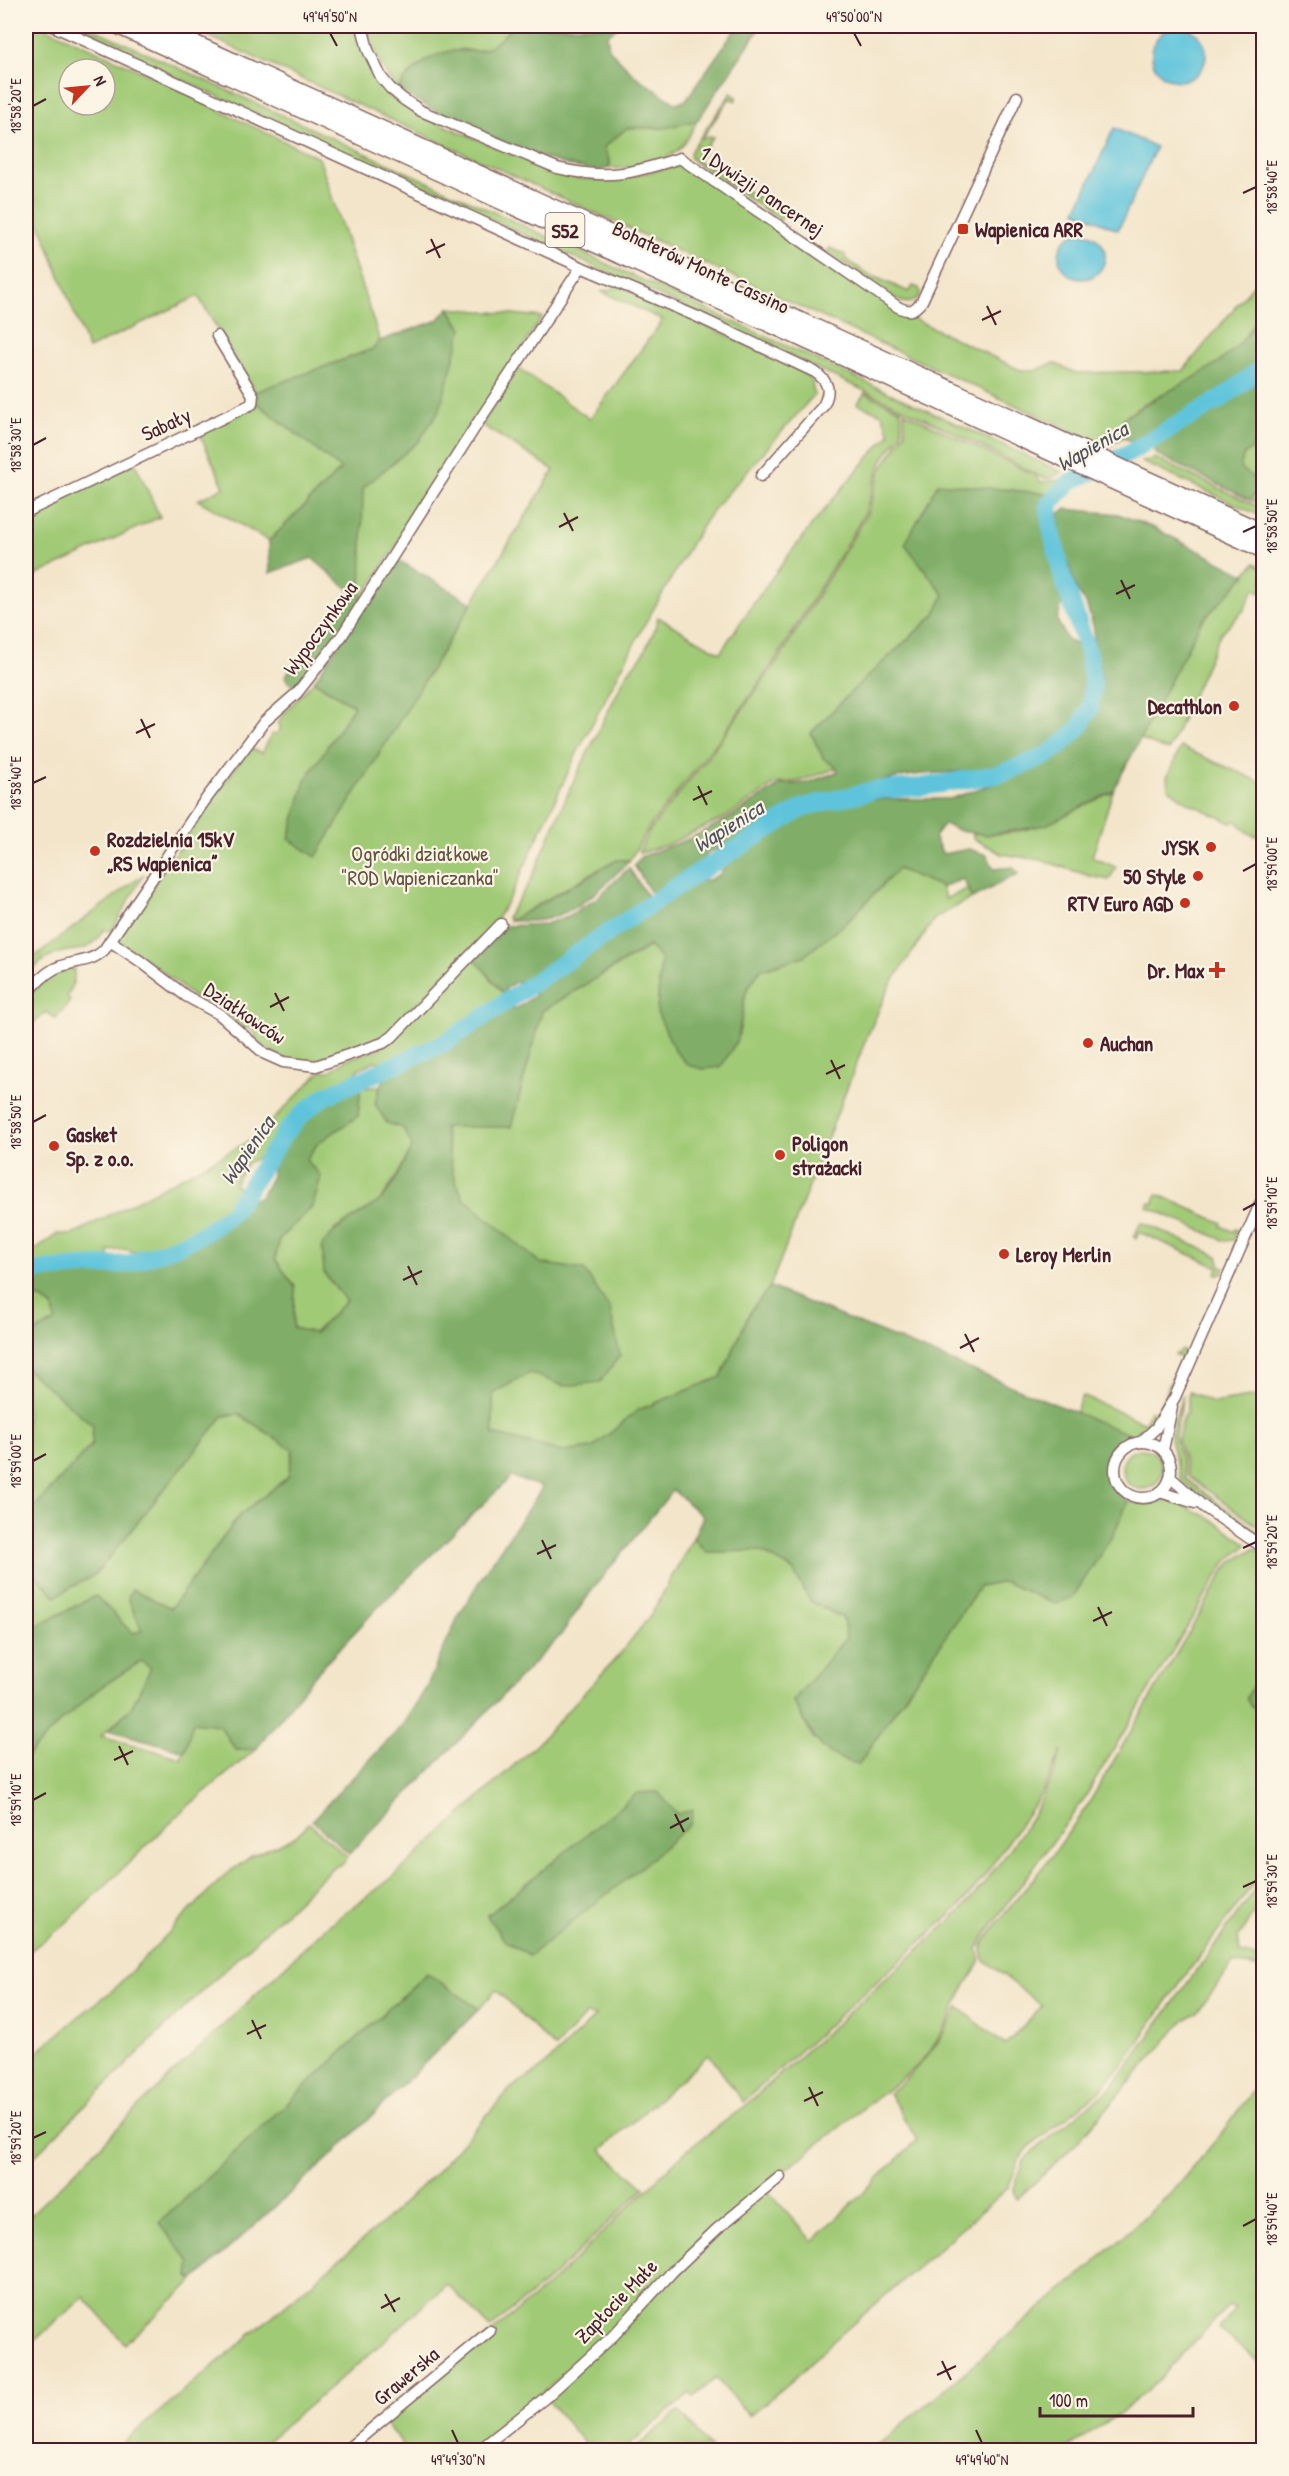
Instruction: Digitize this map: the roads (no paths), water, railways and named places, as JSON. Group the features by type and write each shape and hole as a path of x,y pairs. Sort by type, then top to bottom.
{"highway":[{"name":"Bohaterów Monte Cassino","path":"119,26 1263,550"},
{"name":"Bohaterów Monte Cassino","path":"156,26 1263,533"},
{"path":"1182,512 1263,561"},
{"path":"1217,512 1263,526"}],"street":[{"path":"53,26 581,267 698,317 824,378 828,386 828,396 823,406 761,476"},
{"name":"1 Dywizji Pancernej","path":"362,26 368,50 381,77 390,88 421,111 557,168 574,172 605,176 622,175 680,158 898,307 910,311 916,309 922,301 1017,97"},
{"name":"Wypoczynkowa","path":"26,995 55,968 93,959 110,941 203,803 257,731 272,714 303,687 341,637 478,421 581,267"},
{"name":"Sabały","path":"26,512 252,404 253,394 217,336"},
{"name":"Działkowców","path":"110,941 186,996 219,1014 266,1054 294,1065 316,1066 383,1043 392,1037 501,924"},
{"path":"1141,1442 1156,1445 1163,1450 1171,1467 1170,1477 1160,1492 1151,1497 1132,1496 1118,1484 1115,1475 1118,1457 1124,1449 1141,1442 1156,1428 1175,1396 1263,1195"},
{"path":"1163,1450 1175,1396"},
{"path":"1170,1477 1203,1507 1263,1548"},
{"path":"1160,1492 1203,1507"},
{"name":"Zapłocie Małe","path":"479,2451 544,2398 614,2336 687,2257 726,2221 780,2177"},
{"name":"Grawerska","path":"346,2451 490,2331"}],"water":[{"path":"1174,27 1184,27 1194,31 1202,39 1206,54 1202,69 1194,77 1184,81 1174,81 1164,77 1156,69 1152,59 1152,49 1156,39 1164,31"},
{"path":"1114,128 1156,147 1118,230 1076,211"},
{"path":"1082,233 1098,240 1105,256 1098,272 1082,279 1066,272 1059,256 1066,240"}],"waterway":[{"name":"Wapienica","path":"26,1271 128,1264 205,1233 232,1213 285,1133 303,1113 325,1096 446,1042 691,877 804,807 875,790 922,787 1000,774 1046,756 1078,729 1090,708 1093,685 1089,655 1062,575 1050,523 1049,504 1070,482 1129,453 1224,397 1264,366"}],"place":[{"name":"Wapienica ARR","path":"963,229"},
{"name":"Decathlon","path":"1234,706"},
{"name":"JYSK","path":"1211,847"},
{"name":"Rozdzielnia 15kV „RS Wapienica”","path":"95,851"},
{"name":"50 Style","path":"1198,876"},
{"name":"RTV Euro AGD","path":"1185,903"},
{"name":"Dr. Max","path":"1217,970"},
{"name":"Auchan","path":"1088,1043"},
{"name":"Gasket Sp. z o.o.","path":"54,1146"},
{"name":"Poligon strażacki","path":"780,1155"},
{"name":"Leroy Merlin","path":"1004,1254"}],"park label":[{"name":"Ogródki działkowe \"ROD Wapieniczanka\"","path":"420,865"}]}
